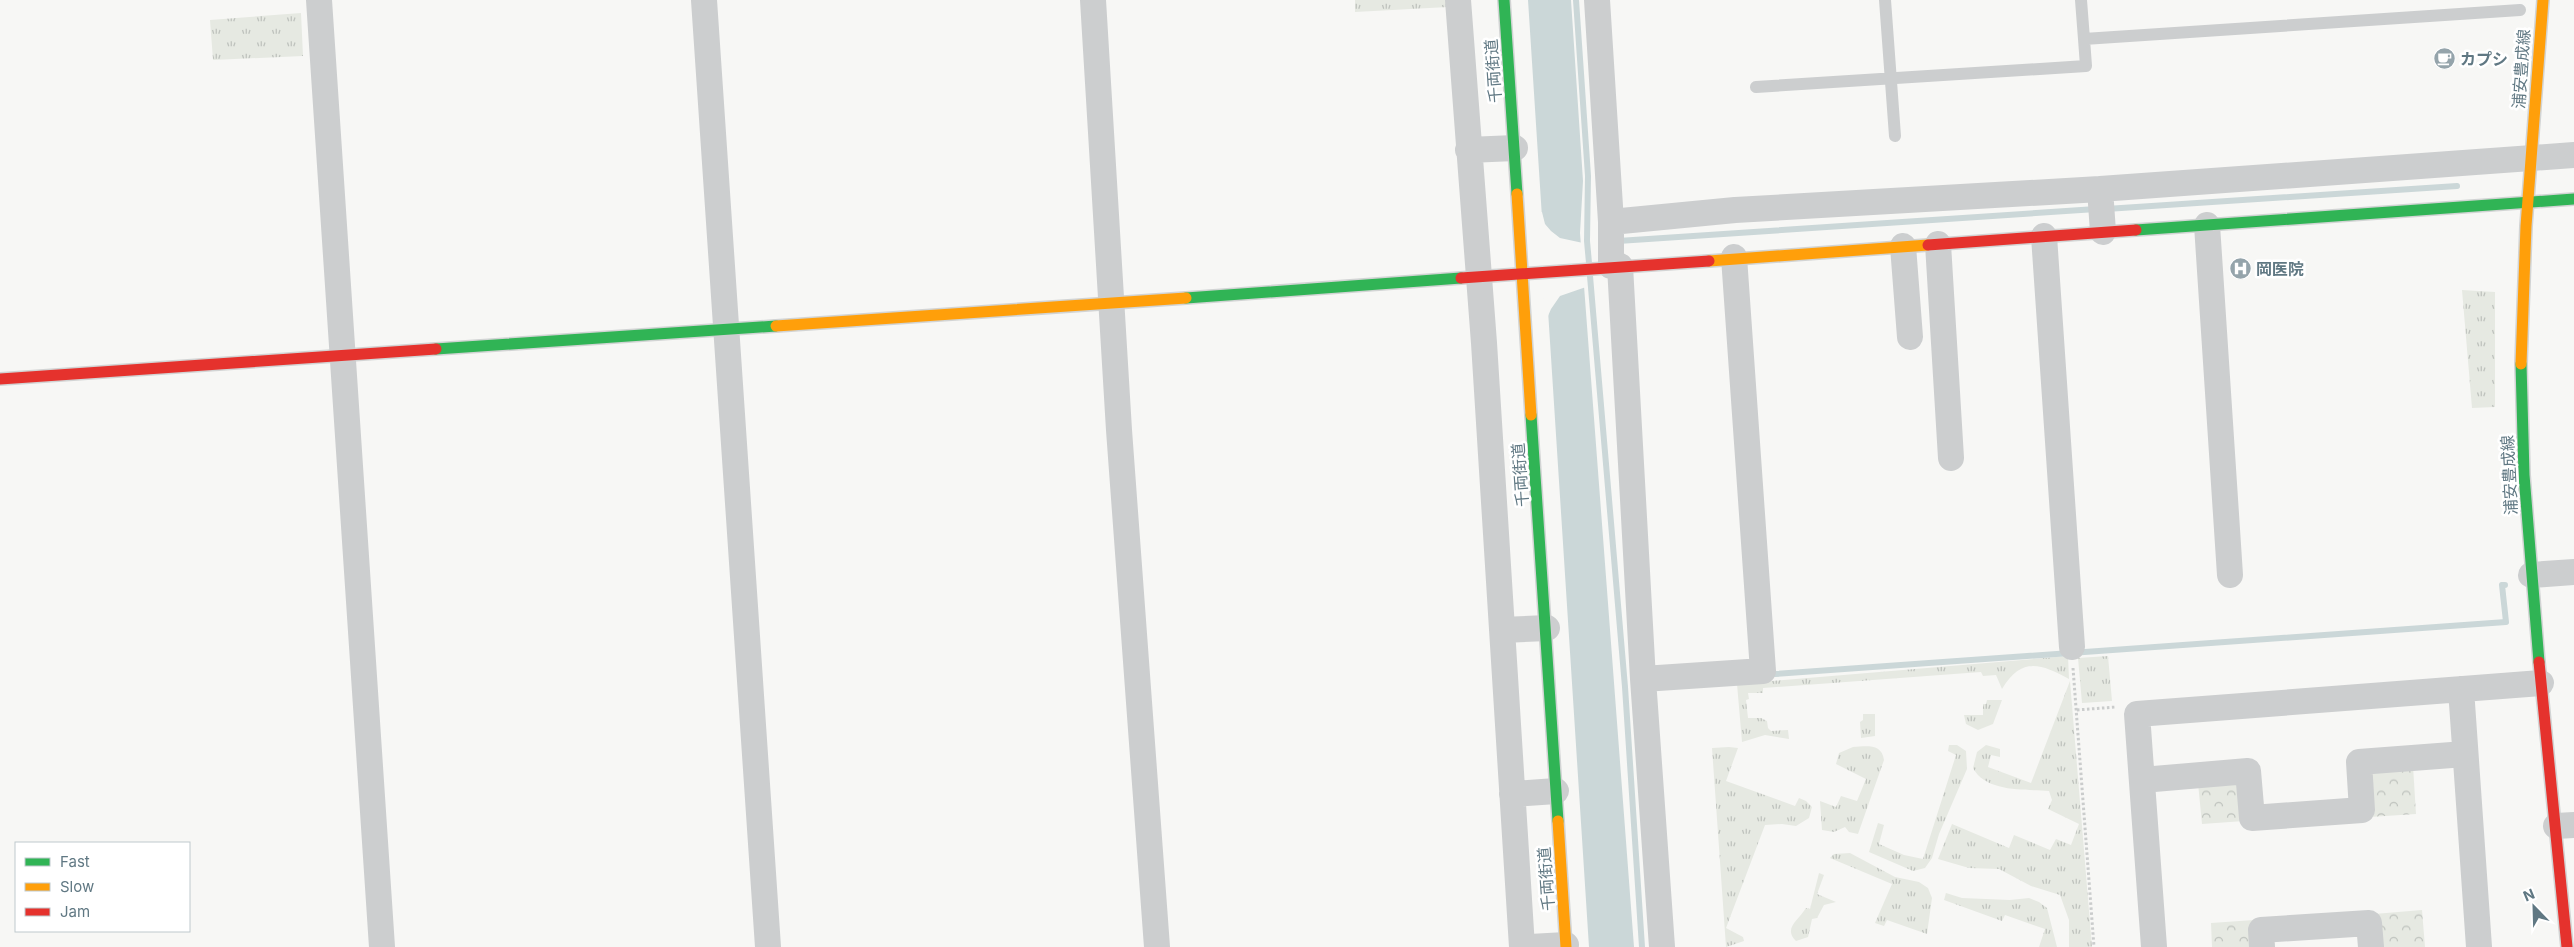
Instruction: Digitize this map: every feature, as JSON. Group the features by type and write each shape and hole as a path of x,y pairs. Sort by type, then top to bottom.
{"street":[{"path":"319,0 382,947"},
{"path":"704,0 768,947"},
{"path":"1093,0 1104,304 1157,947"},
{"path":"1458,0 1478,277 1510,629 1520,793 1522,947"},
{"name":"千両街道","path":"1504,0 1547,628 1566,946"},
{"path":"1597,0 1611,222 1608,266 1643,680 1662,947"},
{"name":"浦安豊成線","path":"2543,0 2528,202 2521,363 2524,469 2531,575 2542,683 2565,825 2567,947"},
{"path":"1468,150 1515,148"},
{"path":"1611,222 1735,210 2102,210 2531,157 2574,155"},
{"path":"0,379 1104,304 1523,274 1608,266 2044,236 2102,210 2207,225 2574,199"},
{"path":"2207,225 2230,576"},
{"path":"2044,236 2072,657"},
{"path":"1938,244 1951,458"},
{"path":"1903,246 1910,337"},
{"path":"1643,680 1763,671 1734,258"},
{"path":"2531,575 2574,572"},
{"path":"1510,629 1547,628"},
{"path":"2154,947 2137,714 2542,683"},
{"path":"2461,689 2479,947"},
{"path":"2142,780 2248,771 2252,818 2362,810 2359,762 2465,754"},
{"path":"1520,793 1556,791"},
{"path":"2262,947 2261,930 2370,923 2371,947"},
{"path":"1530,947 1566,946"}],"lane":[{"path":"1885,0 1895,136"},
{"path":"1756,88 2086,66 2081,0"},
{"path":"2084,39 2520,10"}],"path":[{"path":"2072,657 2094,947"},
{"path":"2076,710 2127,707 2137,714"}],"green space":[{"path":"1355,0 1448,0 1448,7 1355,12"},
{"path":"301,13 303,56 213,60 210,20"},
{"path":"2462,290 2495,292 2495,407 2472,408"},
{"path":"2068,656 2069,679 2049,669 2032,666 2016,672 2002,689 1996,675 1983,676 1981,672 1763,688 1763,693 1748,693 1749,699 1746,700 1748,718 1761,718 1767,721 1768,728 1771,731 1788,730 1789,739 1765,735 1742,742 1737,684"},
{"path":"2108,656 2112,701 2082,703 2078,658"},
{"path":"2070,681 2092,947 2069,947 2069,920 2060,895 2031,886 1999,869 1969,868 1938,859 1952,824 2009,848 2014,835 2050,850 2056,839 2071,845 2079,824 2048,809 2052,800 2049,791 1997,786 1979,776 1973,768 1977,752 1986,745 2000,749 2000,757 1991,755 1988,767 2031,783"},
{"path":"1987,700 2002,700 1993,724 1978,730 1966,724 1964,715 1983,715 1983,704 1986,704"},
{"path":"1863,714 1875,714 1875,736 1861,738 1860,722 1863,720"},
{"path":"1949,745 1957,745 1966,751 1967,769 1939,834 1932,858 1925,868 1913,871 1869,852 1878,823 1884,825 1879,844 1904,855 1923,859 1956,755 1948,751"},
{"path":"1868,746 1877,748 1883,755 1884,760 1858,834 1849,832 1845,827 1834,832 1822,830 1820,801 1836,807 1841,796 1857,801 1866,779 1836,764 1839,753 1853,747"},
{"path":"1712,748 1738,748 1726,781 1795,806 1799,798 1806,801 1812,807 1809,818 1796,826 1782,824 1765,825 1726,928 1743,937 1744,941 1726,947"},
{"path":"2413,766 2416,814 2370,817 2367,776 2375,769"},
{"path":"2198,783 2237,783 2244,821 2202,824"},
{"path":"1850,853 1895,877 1919,882 1928,888 1932,898 1927,934 1887,920 1884,926 1875,923 1892,884 1830,858 1834,854"},
{"path":"1819,873 1824,875 1817,894 1836,902 1824,905 1817,918 1812,919 1808,937 1796,941 1792,936 1791,928 1806,908 1810,909"},
{"path":"1946,893 1962,898 2010,900 2029,898 2039,902 2047,908 2057,947 2039,947 2045,929 2005,915 2002,921 1944,900"},
{"path":"2422,910 2425,947 2377,947 2374,914"},
{"path":"2254,920 2256,947 2212,947 2211,923"}],"shaded area":[{"path":"1528,0 1571,0 1583,181 1580,233 1634,947 1589,947"}],"pier":[{"path":"1539,212 1542,212 1545,224 1560,238 1583,243 1586,287 1560,296 1551,309 1545,323"}],"waterway":[{"path":"1576,0 1588,176 1587,241 1589,263"},
{"path":"2106,209 2457,186"},
{"path":"1618,241 2096,209"},
{"path":"1590,276 1625,687 1642,947"},
{"path":"1775,674 2506,622 2502,585 2505,585"}],"traffic: fast":[{"path":"1504,0 1517,194"},
{"path":"2136,230 2574,199"},
{"path":"1186,298 1461,278"},
{"path":"436,349 776,326"},
{"path":"2521,364 2524,475 2539,662"},
{"path":"1531,415 1558,821"}],"traffic: slow":[{"path":"2521,364 2526,226 2543,0"},
{"path":"1517,194 1531,415"},
{"path":"1709,261 1928,245"},
{"path":"776,326 1186,298"},
{"path":"1558,821 1566,947"}],"traffic: jam":[{"path":"1928,245 2136,230"},
{"path":"1461,278 1709,261"},
{"path":"0,379 436,349"},
{"path":"2539,662 2567,947"}],"place":[{"name":"カプシ","path":"2444,59"},
{"name":"岡医院","path":"2240,269"}]}
